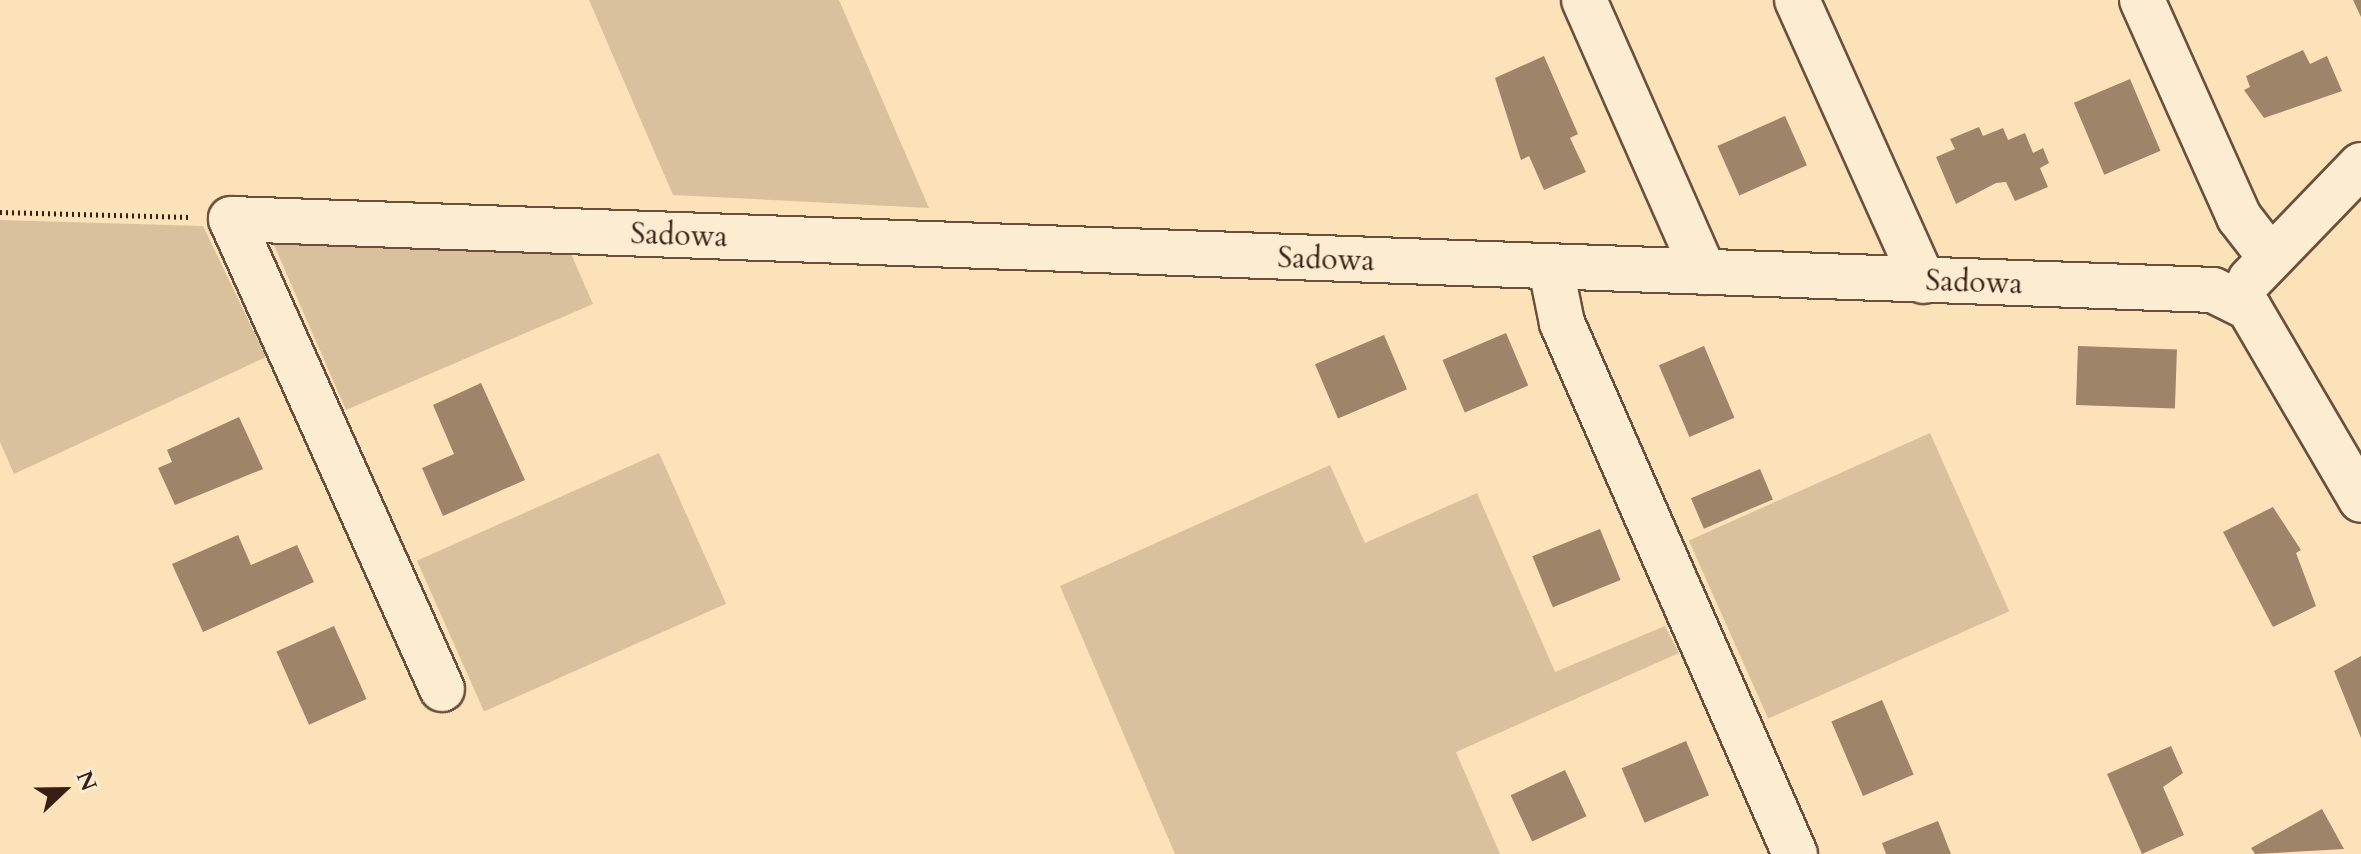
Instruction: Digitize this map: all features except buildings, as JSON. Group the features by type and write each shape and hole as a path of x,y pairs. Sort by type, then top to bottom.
{"street":[{"path":"1584,0 1704,272"},
{"path":"1797,0 1923,281"},
{"path":"2142,0 2239,217 2270,257"},
{"path":"2361,165 2270,257 2238,299 2361,500"},
{"path":"231,219 442,689"},
{"name":"Sadowa","path":"231,219 1551,269 2213,290 2238,299"},
{"path":"1551,269 1562,323 1795,854"}],"path":[{"path":"0,212 231,219"}],"shaded area":[{"path":"589,0 839,0 929,208 673,195"},
{"path":"0,220 203,226 266,357 14,474 0,442"},
{"path":"267,229 564,238 593,304 346,410"},
{"path":"1930,433 2009,611 1768,719 1689,540"},
{"path":"659,453 726,604 484,712 417,561"},
{"path":"1330,465 1365,543 1477,493 1555,672 1665,626 1679,653 1456,752 1500,854 1175,854 1060,586"}]}
